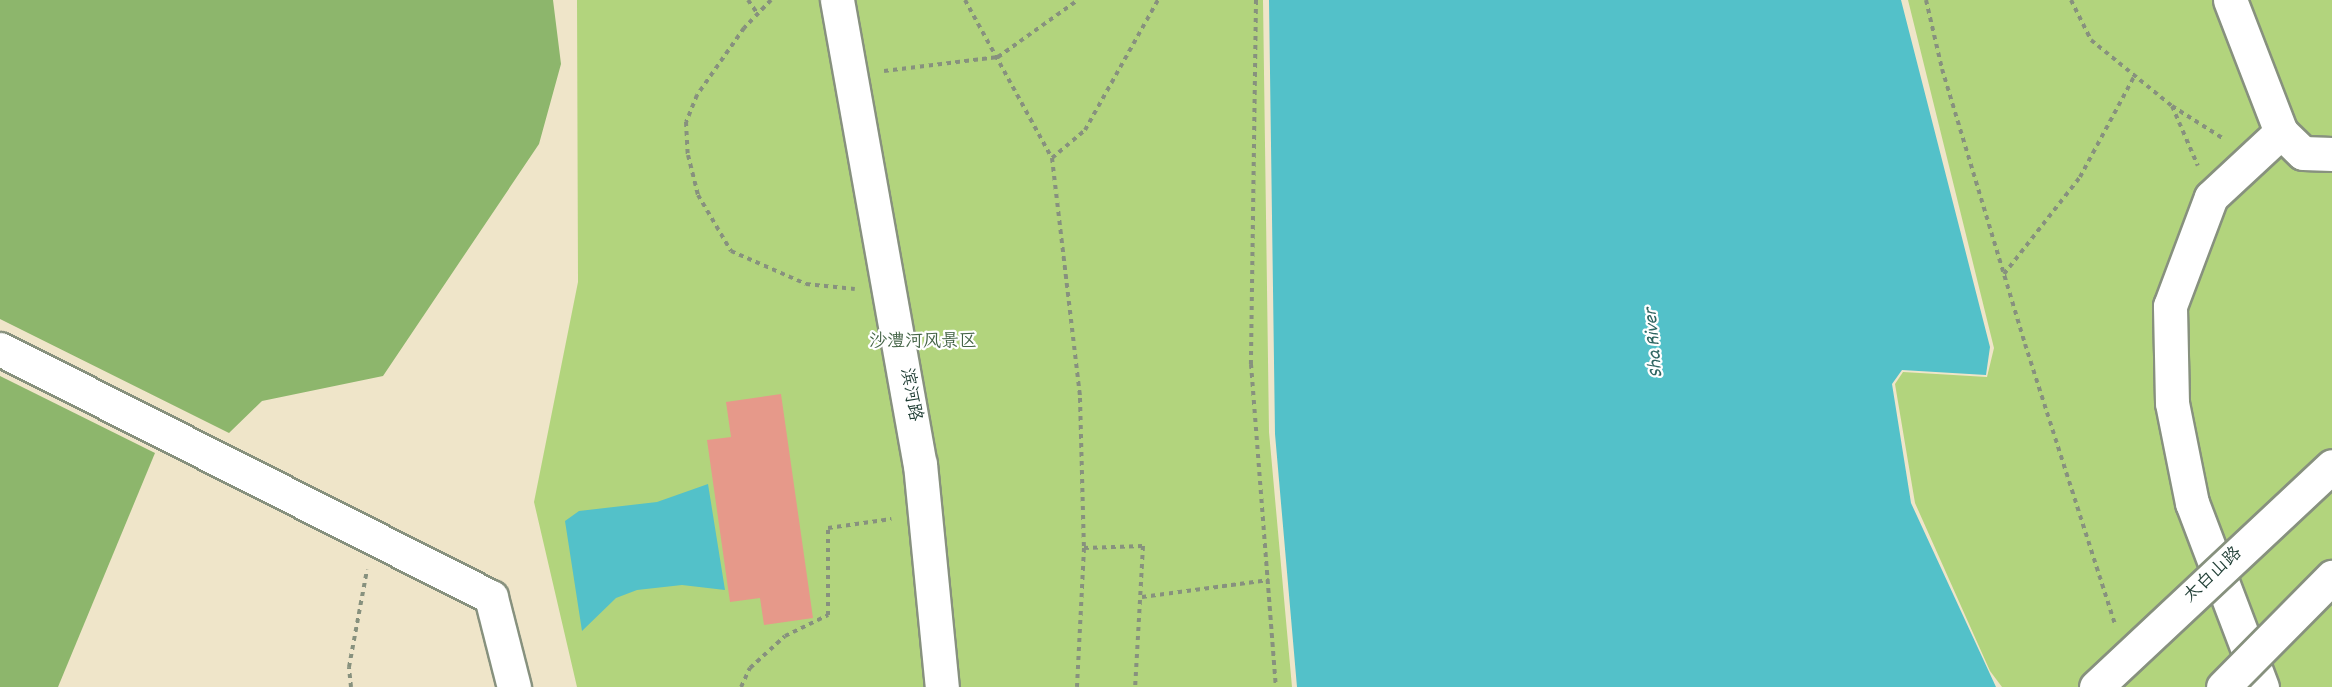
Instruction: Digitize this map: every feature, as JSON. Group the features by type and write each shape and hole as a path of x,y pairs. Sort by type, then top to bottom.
{"street":[{"name":"滨河路","path":"837,0 853,75 891,293 926,514 931,604 942,687"},
{"path":"2230,0 2281,132 2303,153 2332,154"},
{"path":"2262,687 2192,503 2172,403 2170,306 2211,196 2281,132"},
{"path":"0,349 491,597 514,687"},
{"name":"太白山路","path":"2096,687 2332,466"},
{"path":"2223,687 2332,577"}],"path":[{"path":"748,0 757,13"},
{"path":"771,0 757,13 697,95 686,122 688,155 698,195 731,251 806,284 891,293"},
{"path":"965,0 1052,158 1080,398 1084,548 1077,687"},
{"path":"853,75 998,57 1078,0"},
{"path":"1052,158 1085,130 1158,0"},
{"path":"1256,0 1251,364 1276,687"},
{"path":"1926,0 1942,69 2004,274 2118,634"},
{"path":"2071,0 2091,40 2172,106 2253,157"},
{"path":"2004,274 2080,177 2134,75"},
{"path":"2172,106 2211,196"},
{"path":"741,687 750,668 784,636 828,615 828,528 926,514"},
{"path":"351,687 349,667 363,582 378,539"},
{"path":"1084,548 1143,546 1143,597 1135,687"},
{"path":"1143,597 1269,580"}],"green space":[{"path":"0,0 553,0 561,64 539,144 383,376 262,401 229,433 0,319"},
{"name":"沙澧河风景区","path":"577,0 1263,0 1269,432 1292,687 577,687 534,502 578,282"},
{"path":"1908,0 2332,0 2332,687 2002,687 1990,671 1915,503 1895,384 1903,372 1987,377 1994,348"},
{"path":"0,376 155,453 58,687 0,687"}],"water":[{"name":"Sha River","path":"1269,0 1901,0 1990,347 1986,375 1902,370 1892,384 1911,503 1996,687 1297,687 1275,434"},
{"path":"708,484 725,590 682,585 637,590 616,598 582,631 565,521 579,511 657,502"}],"building":[{"path":"781,394 813,618 764,625 760,598 730,602 707,440 731,437 726,402"}]}
